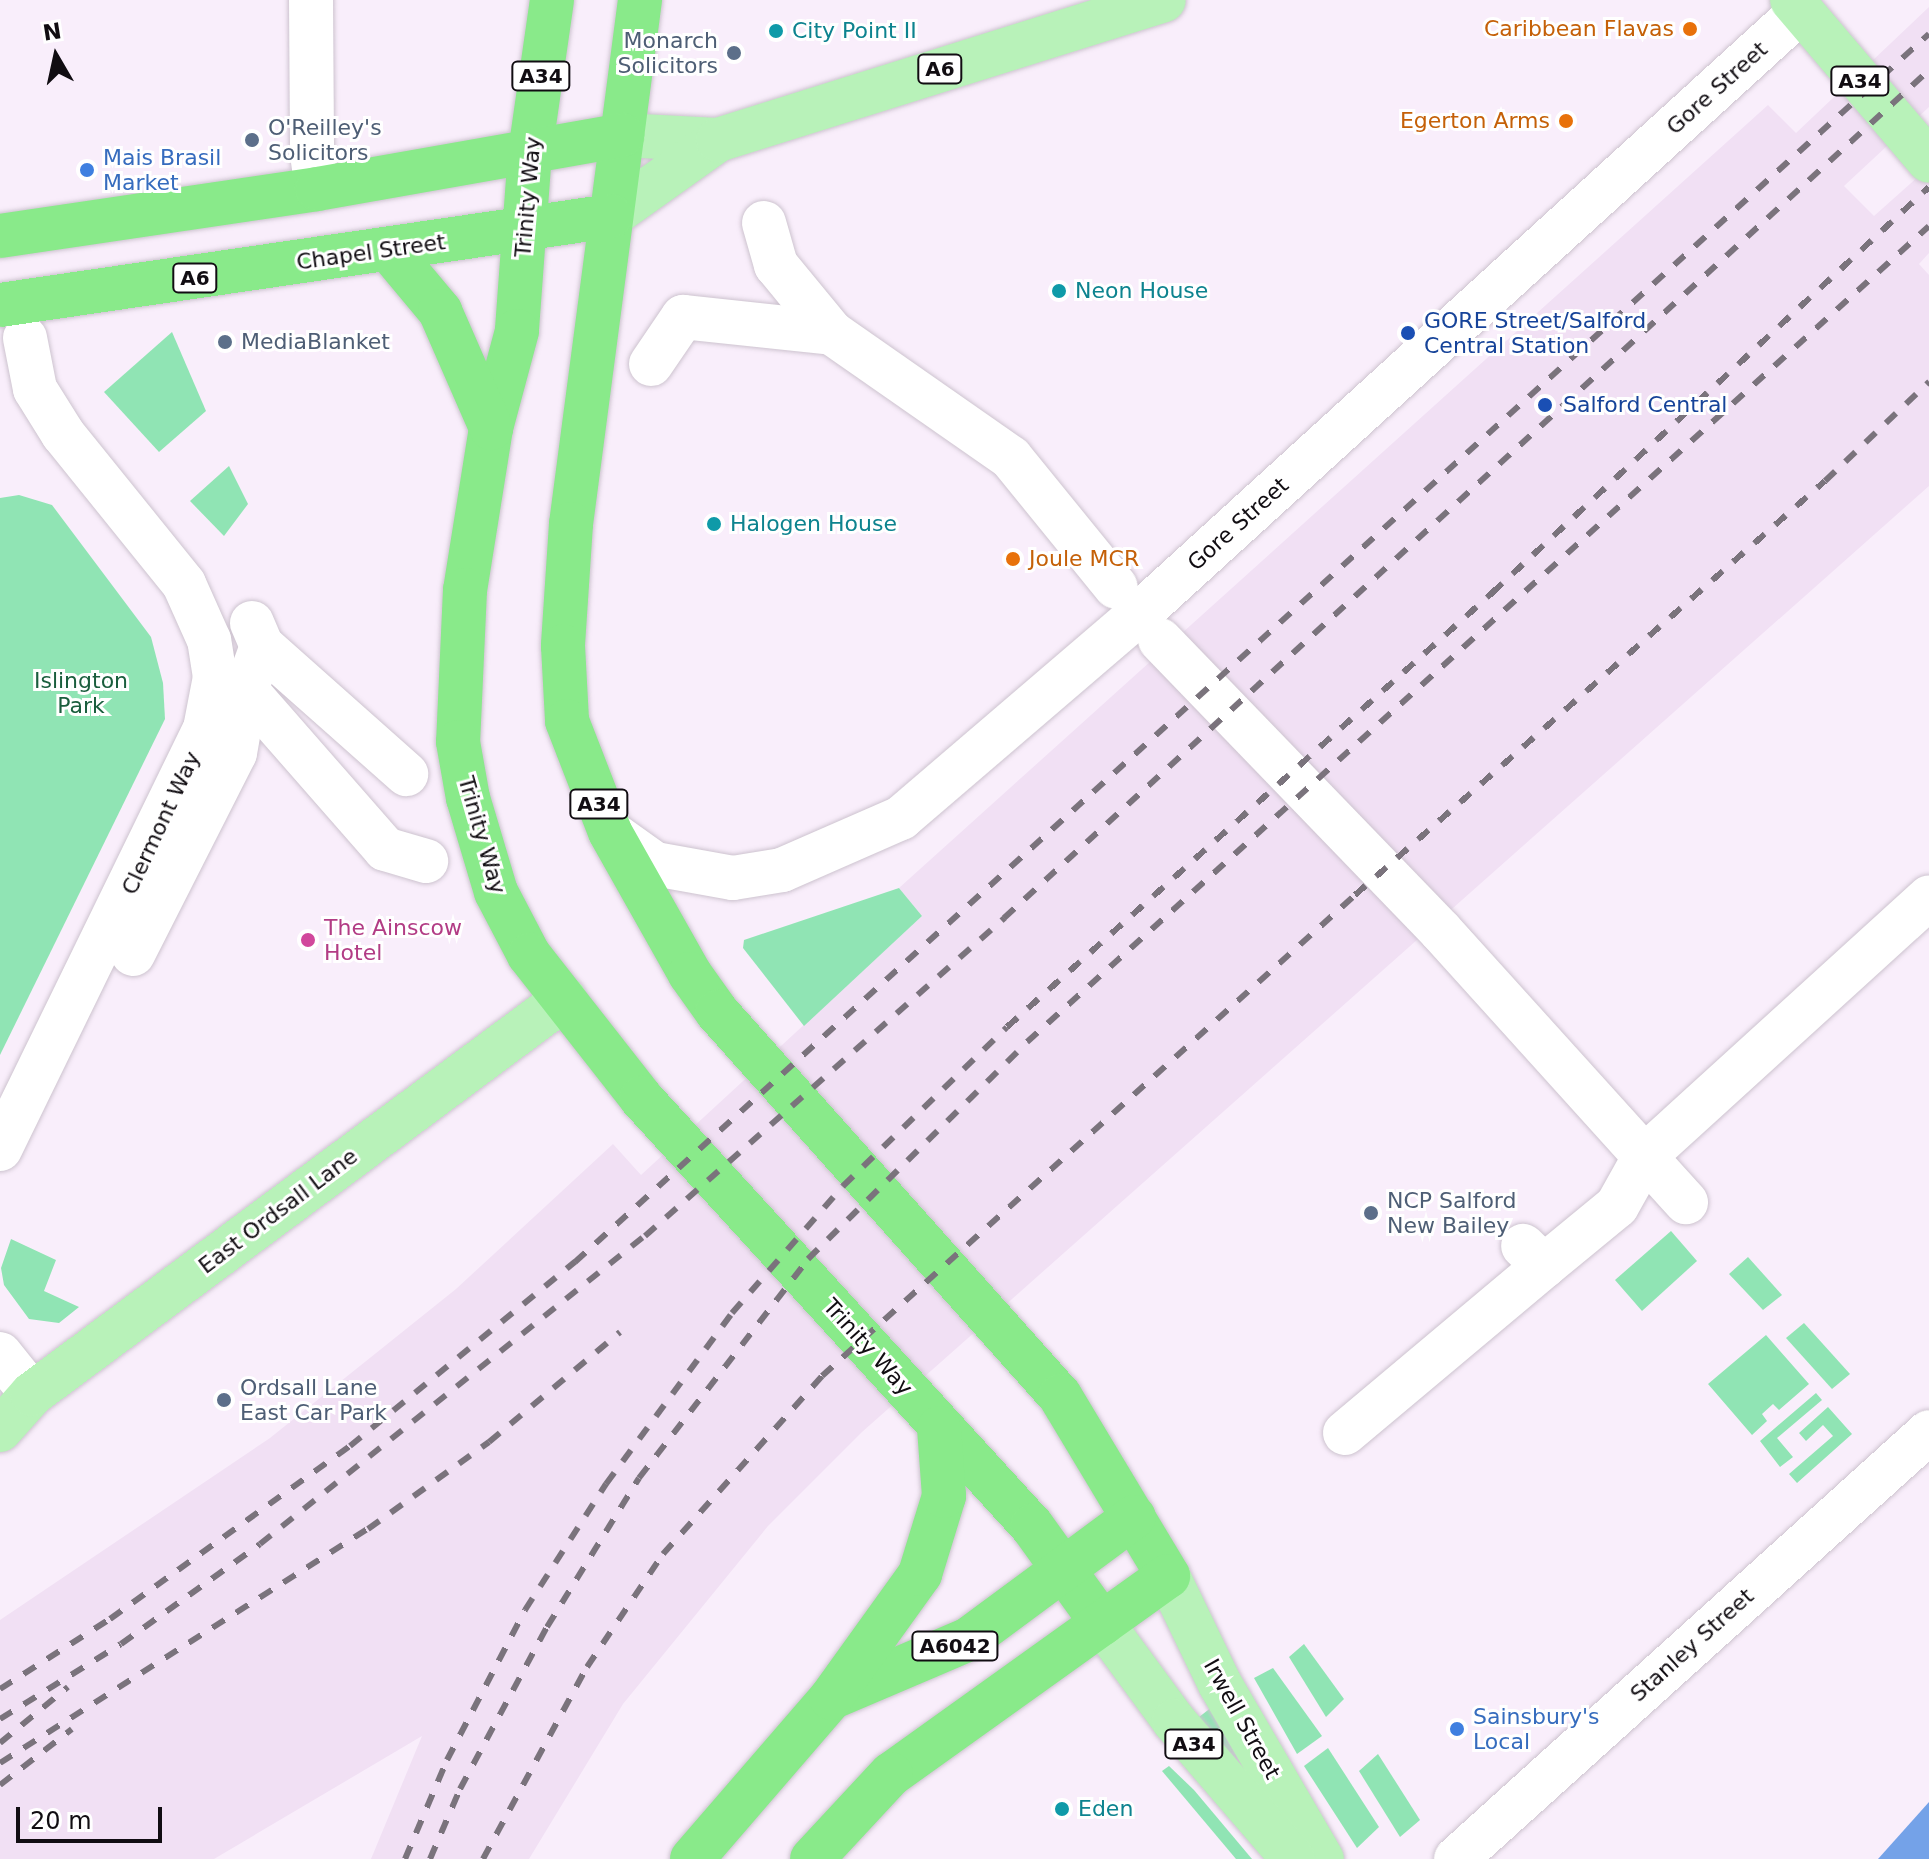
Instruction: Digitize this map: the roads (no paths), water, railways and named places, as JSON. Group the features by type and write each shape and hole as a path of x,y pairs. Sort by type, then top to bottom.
{"highway":[{"name":"Trinity Way","path":"552,0 530,152 517,331 491,428 465,590 458,742 468,798 496,892 529,955 641,1098 939,1428 1032,1526 1102,1623"},
{"name":"A34","path":"640,0 571,524 563,646 567,721 610,832 651,912 717,1012 1021,1348 1060,1396 1168,1576"},
{"name":"Chapel Street","path":"0,236 317,189 622,135"},
{"name":"Chapel Street","path":"13,322 389,250 611,216"},
{"path":"389,250 440,311 491,428"},
{"path":"831,1698 926,1563 944,1496 939,1428"},
{"name":"A6042","path":"692,1859 831,1698 969,1639 1134,1517"},
{"path":"1102,1623 1168,1576"},
{"name":"A6042","path":"812,1859 891,1774 1102,1623"}],"main road":[{"name":"Chapel Street","path":"611,216 718,140 1164,0"},
{"name":"A34","path":"1796,6 1929,161"},
{"name":"Chapel Street","path":"622,135 718,140"},
{"name":"East Ordsall Lane","path":"0,1430 32,1394 564,999"},
{"name":"Irwell Street","path":"1168,1576 1220,1684 1322,1859"},
{"name":"Irwell Street","path":"1102,1623 1174,1721 1293,1859"}],"street":[{"path":"311,0 312,154 317,189"},
{"name":"Gore Street","path":"610,832 655,864 733,878 782,870 901,818 1138,615 1796,6"},
{"path":"764,223 776,265 832,333 1011,458 1116,587"},
{"path":"651,364 683,317 832,333"},
{"name":"Clermont Way","path":"0,1149 205,729 215,677 209,640 184,584 63,434 35,389 13,322"},
{"path":"133,954 235,753 257,635 406,774"},
{"path":"1160,640 1440,930 1686,1202"},
{"path":"246,690 385,849 426,861"},
{"path":"1345,1433 1533,1256 1617,1206 1645,1156 1929,898"},
{"path":"0,1354 32,1394"},
{"name":"Stanley Street","path":"1456,1859 1929,1432"}],"water":[{"path":"1929,1802 1929,1859 1878,1859"}],"railway":[{"path":"0,1689 110,1619 350,1446 575,1262 1929,34"},
{"path":"0,1719 121,1644 260,1544 645,1236 1004,918 1929,70"},
{"path":"405,1859 447,1760 525,1610 606,1484 732,1313 843,1186 1007,1027 1492,593 1929,187"},
{"path":"430,1859 460,1789 547,1627 639,1478 808,1259 1027,1042 1929,226"},
{"path":"483,1859 587,1667 663,1554 822,1376 1355,895 1825,481 1929,382"},
{"path":"0,1763 368,1529 489,1442 620,1332"},
{"path":"0,1743 68,1687"},
{"path":"0,1785 72,1729"}],"place":[{"name":"Caribbean Flavas","path":"1690,29"},
{"name":"City Point II","path":"776,31"},
{"name":"Monarch Solicitors","path":"734,53"},
{"name":"Egerton Arms","path":"1566,121"},
{"name":"O'Reilley's Solicitors","path":"252,140"},
{"name":"Mais Brasil Market","path":"87,170"},
{"name":"Neon House","path":"1059,291"},
{"name":"GORE Street/Salford Central Station","path":"1408,333"},
{"name":"MediaBlanket","path":"225,342"},
{"name":"Salford Central","path":"1545,405"},
{"name":"Halogen House","path":"714,524"},
{"name":"Joule MCR","path":"1013,559"},
{"name":"The Ainscow Hotel","path":"308,940"},
{"name":"NCP Salford New Bailey","path":"1371,1213"},
{"name":"Ordsall Lane East Car Park","path":"224,1400"},
{"name":"Sainsbury's Local","path":"1457,1729"},
{"name":"Eden","path":"1062,1809"}],"park label":[{"name":"Islington Park","path":"81,692"}]}
